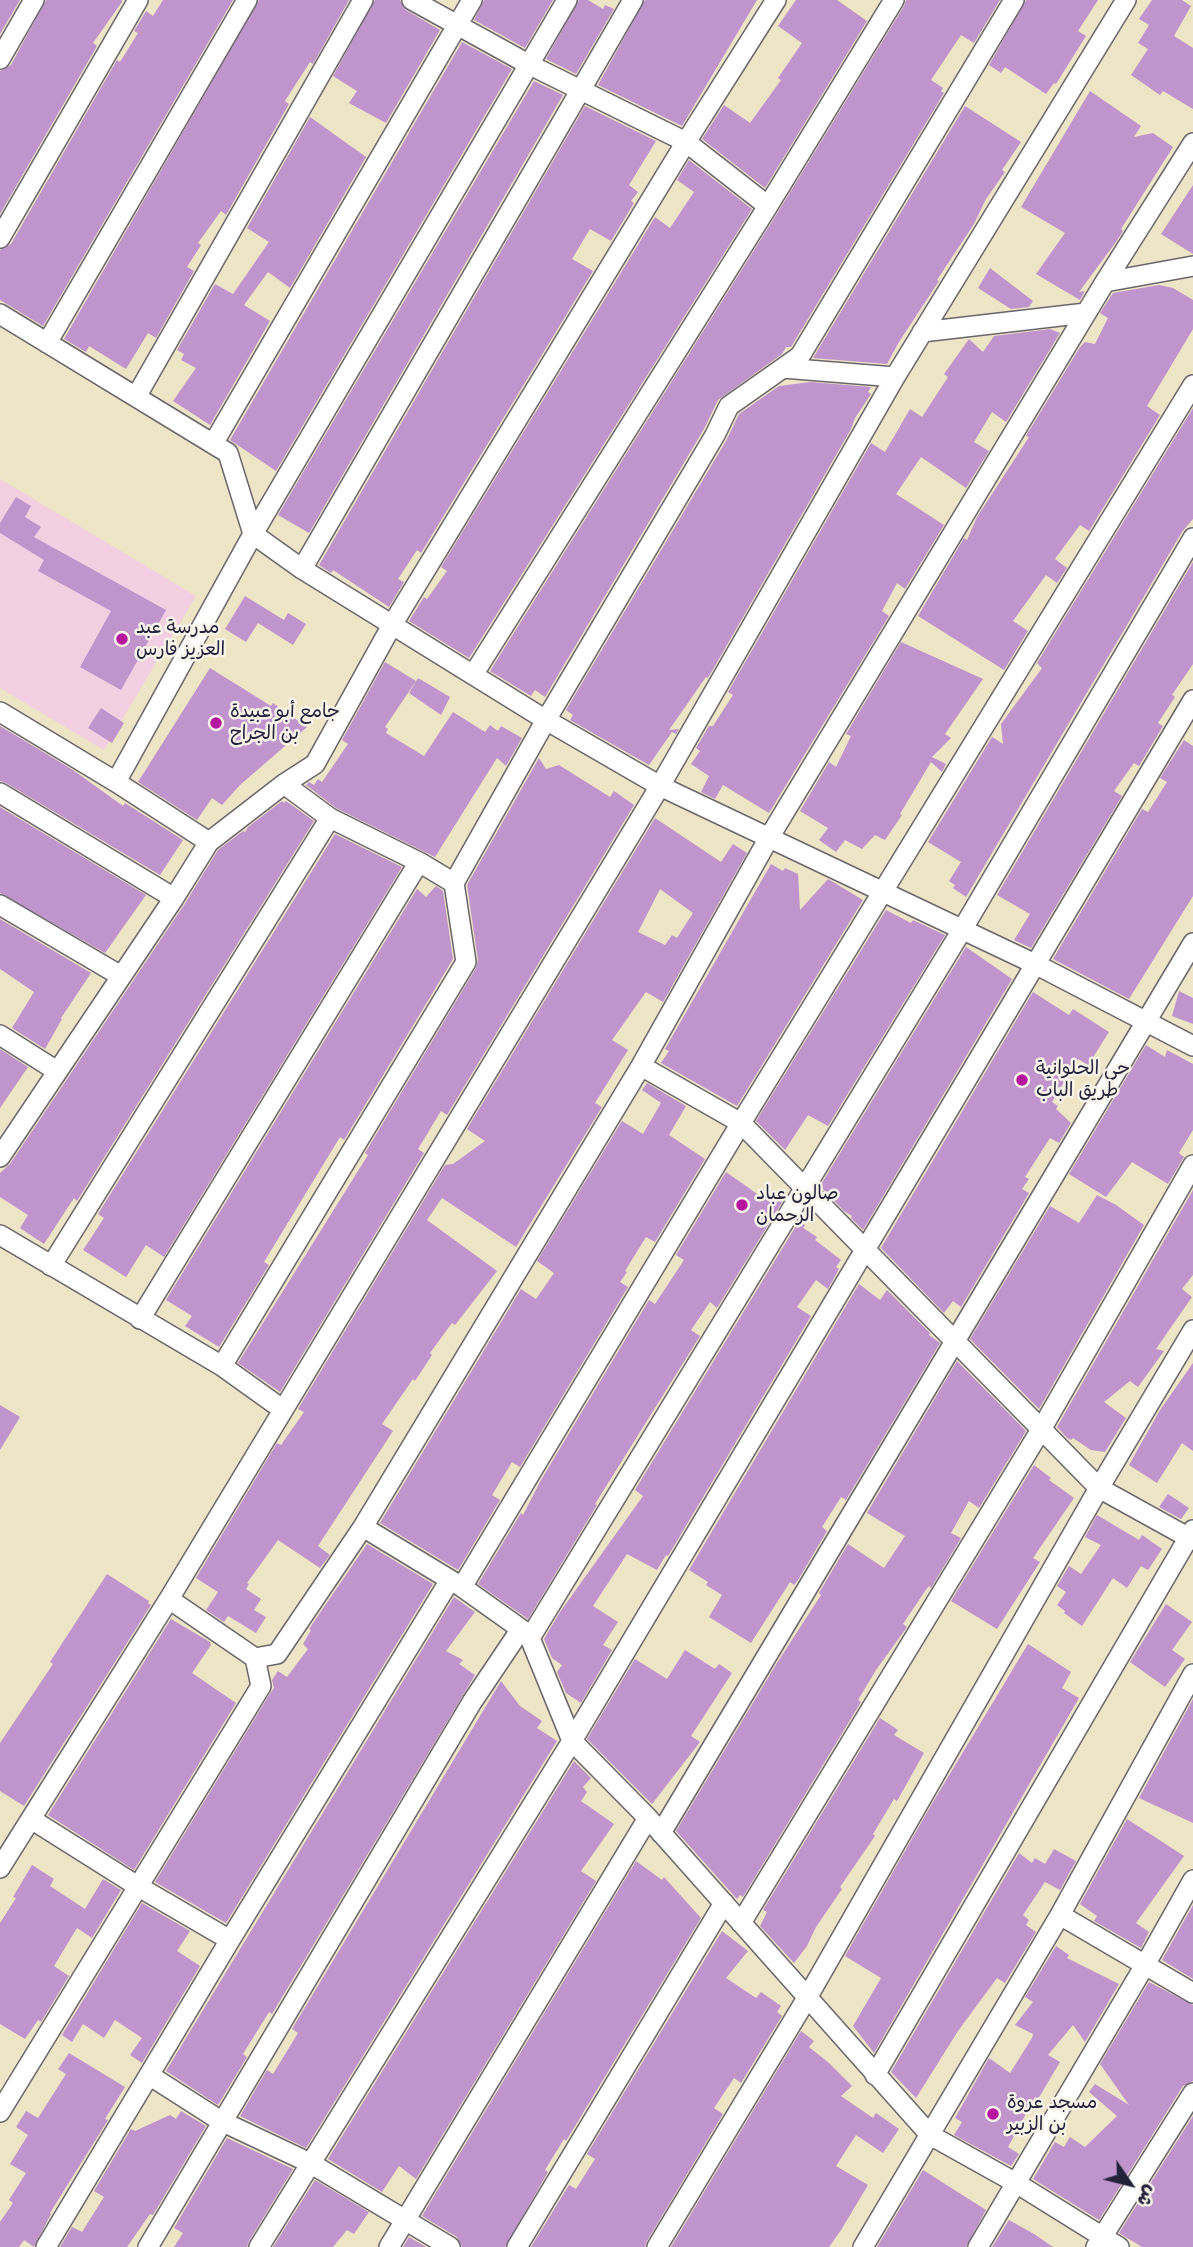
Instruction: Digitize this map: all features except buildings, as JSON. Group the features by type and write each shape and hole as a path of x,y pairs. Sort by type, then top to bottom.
{"street":[{"path":"0,59 34,0"},
{"path":"0,238 138,0"},
{"path":"47,343 247,0"},
{"path":"136,397 363,0"},
{"path":"412,0 528,64 686,142 768,206"},
{"path":"213,444 472,0"},
{"path":"116,782 253,534 567,0"},
{"path":"302,569 633,0"},
{"path":"0,1157 209,842 284,784 315,764 392,625 686,142 776,0"},
{"path":"473,675 768,206 894,0"},
{"path":"222,1367 466,962 454,883 546,720 715,435 729,406 800,356 1014,0"},
{"path":"0,1868 169,1599 660,786 895,377 1126,0"},
{"path":"0,2112 261,1686 277,1654 362,1527 641,1066 770,836 1086,313 1193,143"},
{"path":"1105,282 1193,266"},
{"path":"922,332 1086,313"},
{"path":"0,314 228,453 253,534 302,569 546,720 660,786 1035,964 1193,1046"},
{"path":"783,368 895,377"},
{"path":"46,2247 230,1940 456,1584 1193,385"},
{"path":"148,2247 472,1702 525,1634 806,1188 1193,538"},
{"path":"259,2247 572,1741 1193,700"},
{"path":"0,712 209,842"},
{"path":"284,784 330,818 419,862 454,883"},
{"path":"0,793 174,898"},
{"path":"51,1266 330,818"},
{"path":"140,1319 419,862"},
{"path":"0,905 121,976"},
{"path":"389,2247 655,1826 956,1340 1193,943"},
{"path":"0,1035 58,1071"},
{"path":"641,1066 741,1122 1099,1488 1191,1536 875,2075"},
{"path":"741,1923 1042,1428 1193,1165"},
{"path":"0,1235 222,1367 282,1409"},
{"path":"657,2247 807,1998 1099,1488 1193,1330"},
{"path":"362,1527 456,1584 525,1634 572,1741 655,1826 930,2135 1016,2183 1106,2244 1193,2093"},
{"path":"169,1599 255,1658 261,1686"},
{"path":"255,1658 277,1654"},
{"path":"863,2247 1060,1915 1193,1674"},
{"path":"31,1819 230,1940"},
{"path":"978,2247 1193,1880"},
{"path":"517,2247 724,1903"},
{"path":"1060,1915 1193,1993"},
{"path":"149,2075 221,2121 310,2163 450,2247"}],"shaded area":[{"path":"0,479 196,596 104,750 0,688"}],"place":[{"name":"مدرسة عبد العزيز فارس","path":"122,639"},
{"name":"جامع أبو عبيدة بن الجراح","path":"216,723"},
{"name":"حي الحلوانية طريق الباب","path":"1022,1080"},
{"name":"صالون عباد الرحمان","path":"742,1205"},
{"name":"مسجد عروة بن الزبير","path":"993,2114"}]}
